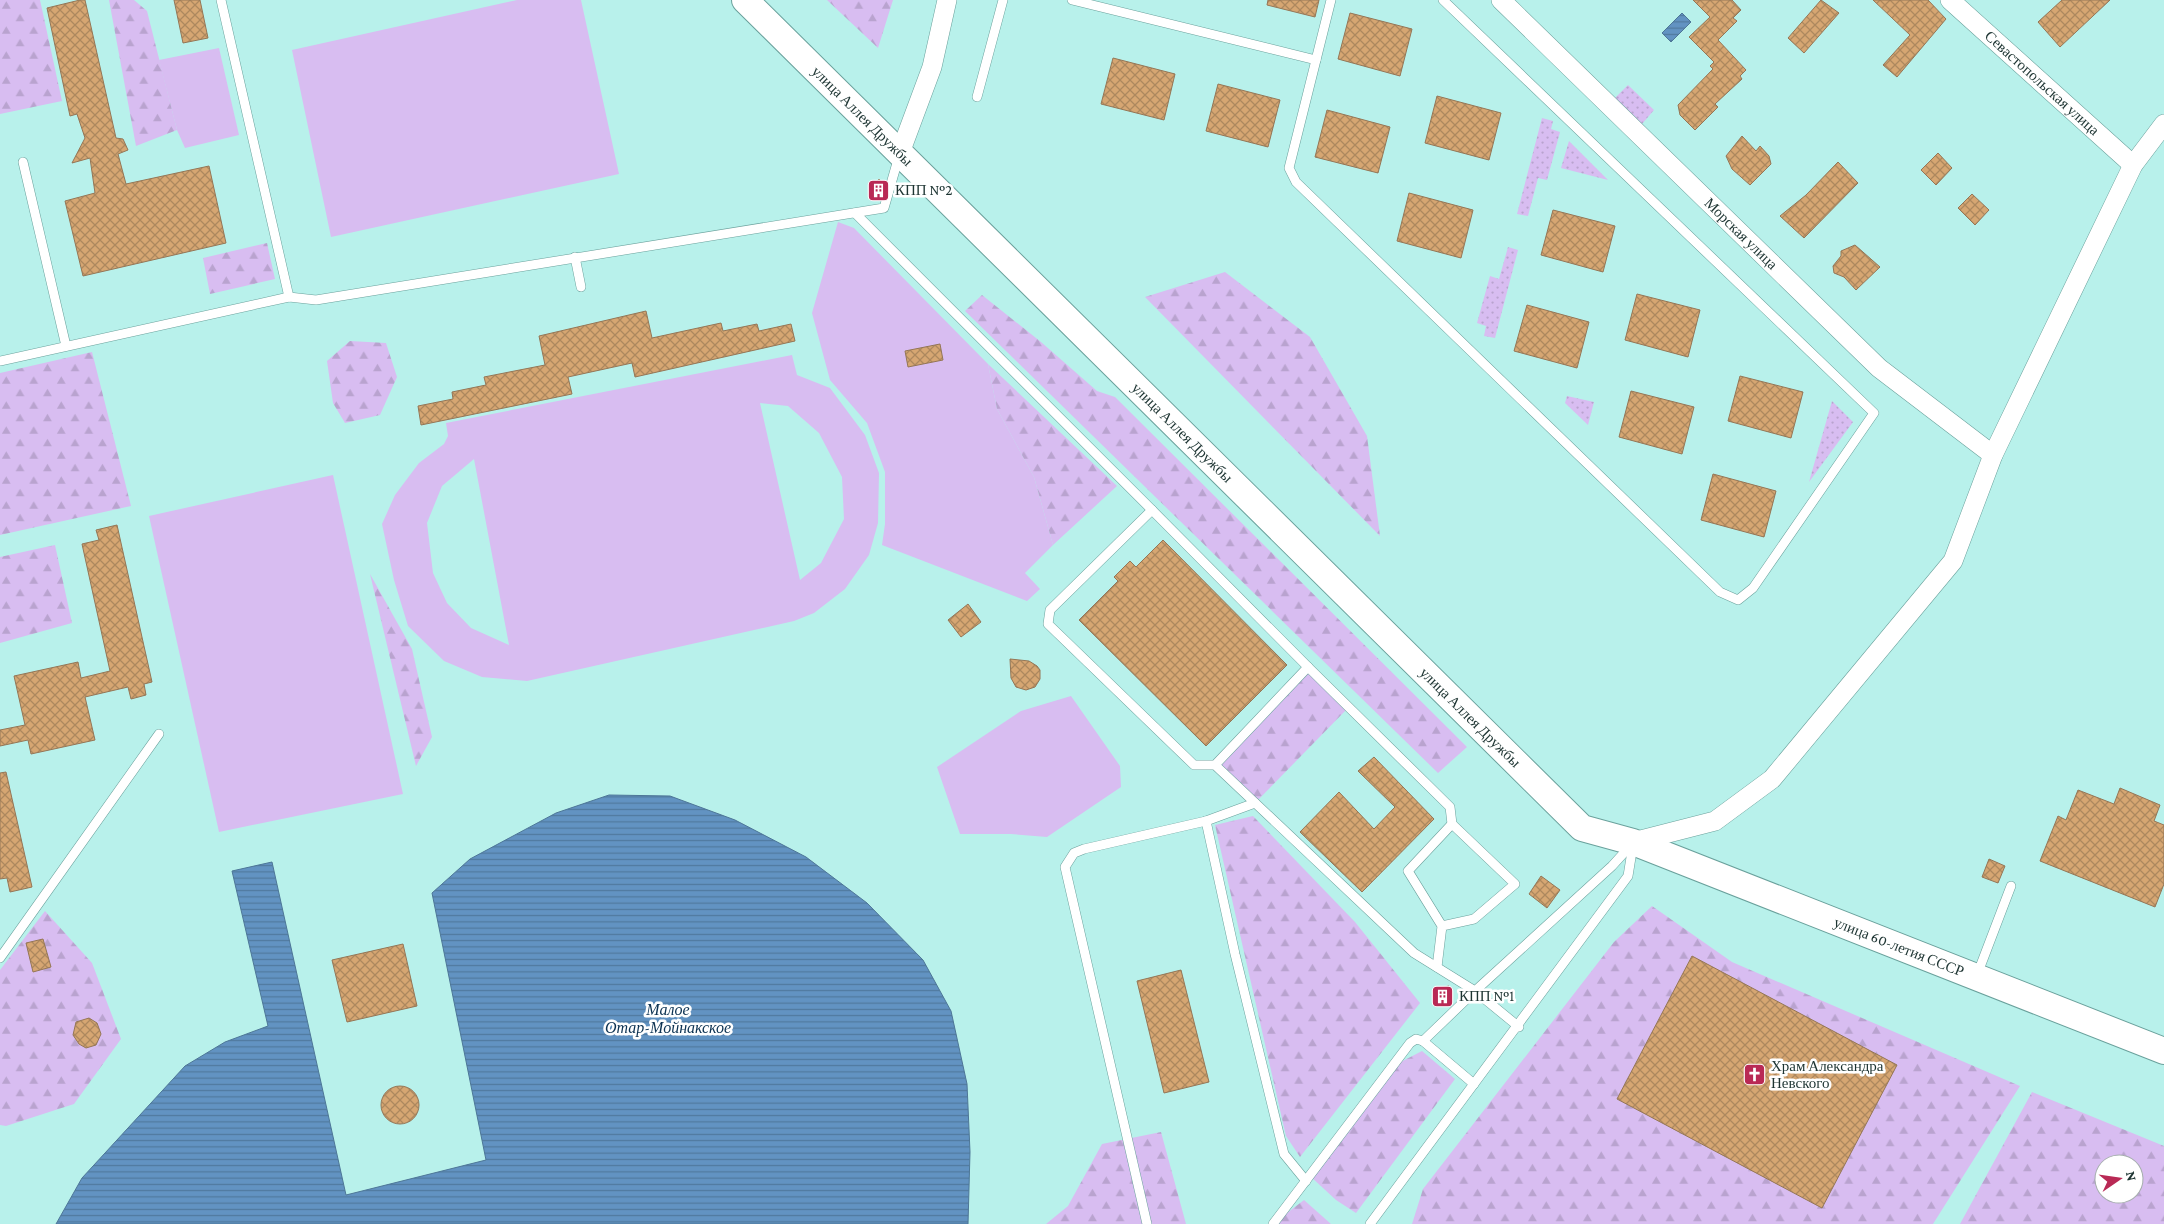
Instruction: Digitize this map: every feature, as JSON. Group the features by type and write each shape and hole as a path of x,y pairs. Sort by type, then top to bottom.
{"main road":[{"name":"улица Аллея Дружбы","path":"745,0 1582,828 1634,842"},
{"name":"улица 60-летия СССР","path":"1634,842 2164,1050"}],"street":[{"path":"900,153 932,67 947,0"},
{"name":"Морская улица","path":"1501,0 1879,368 1993,455"},
{"name":"Севастопольская улица","path":"1950,0 2133,165"},
{"path":"1634,842 1715,821 1772,779 1953,561 1993,455 2133,165 2164,124"}],"lane":[{"path":"221,0 289,297"},
{"path":"977,97 1002,0"},
{"path":"1072,0 1316,60"},
{"path":"1331,0 1289,168 1296,182 1720,592 1738,600 1754,588 1874,413 1443,0"},
{"path":"0,360 289,297 316,300 884,208 900,153"},
{"path":"23,162 66,346"},
{"path":"855,213 1450,807 1452,824 1515,884 1474,919 1442,926"},
{"path":"575,258 581,287"},
{"path":"1152,510 1050,610 1048,624 1194,765 1215,765 1414,953 1475,991 1518,1027"},
{"path":"1215,765 1308,667"},
{"path":"0,958 159,734"},
{"path":"1147,1224 1065,867 1074,854 1084,849 1206,821 1255,803"},
{"path":"1206,821 1235,954 1284,1154 1306,1181"},
{"path":"1437,967 1442,926 1408,871 1452,824"},
{"path":"1423,1041 1612,866 1634,842"},
{"path":"1370,1224 1518,1027 1628,876 1634,842"},
{"path":"1976,977 2011,886"},
{"path":"1273,1224 1410,1043 1416,1039 1423,1041 1474,1084"}],"green space":[{"path":"0,0 40,0 62,101 0,114"},
{"path":"109,0 134,0 147,11 177,130 136,146"},
{"path":"517,0 581,0 619,174 331,237 292,50"},
{"path":"827,0 893,0 878,48"},
{"path":"219,48 239,135 185,148 177,130 159,60"},
{"path":"1628,85 1654,110 1642,124 1615,98"},
{"path":"1542,118 1553,121 1551,129 1560,132 1547,180 1538,178 1528,216 1517,214"},
{"path":"1569,141 1608,180 1561,168"},
{"path":"838,222 854,228 988,364 997,409 1034,477 1053,545 1025,573 1040,589 1027,601 882,545 885,524 885,472 867,423 830,380 812,313"},
{"path":"267,243 275,279 210,294 203,258"},
{"path":"1508,247 1518,250 1495,338 1484,336 1486,326 1477,323 1490,276 1499,279"},
{"path":"1225,272 1310,337 1367,436 1380,536 1145,297"},
{"path":"982,295 1041,342 1097,391 1115,397 1467,747 1438,773 965,311"},
{"path":"350,341 386,343 397,377 380,415 345,423 333,403 327,361"},
{"path":"92,352 131,506 0,535 0,373"},
{"path":"792,355 797,375 830,388 865,435 879,473 878,523 869,555 845,589 814,613 794,621 527,681 482,677 444,661 408,626 394,580 382,524 395,495 419,463 444,444 448,436 446,423","holes":["760,403 788,406 819,433 842,477 844,519 821,563 800,580","474,459 509,645 471,628 447,603 433,573 427,523 442,486"]},
{"path":"988,364 1117,486 1053,545 1034,477 997,409"},
{"path":"1567,396 1594,402 1588,425 1565,403"},
{"path":"1832,401 1853,422 1809,482"},
{"path":"333,475 403,794 219,832 149,516"},
{"path":"55,545 72,623 0,643 0,557"},
{"path":"370,574 412,649 432,737 416,766"},
{"path":"1308,667 1349,707 1255,803 1215,765"},
{"path":"1071,696 1120,766 1121,787 1047,837 1011,834 960,834 937,767 1021,711"},
{"path":"1253,816 1355,922 1420,1003 1300,1157 1286,1136 1215,825"},
{"path":"1652,906 1732,962 2020,1086 1933,1224 1412,1224 1423,1189 1614,942"},
{"path":"45,911 92,963 121,1039 74,1104 6,1126 0,1125 0,970"},
{"path":"1422,1051 1455,1079 1356,1213 1336,1200 1310,1176 1393,1066"},
{"path":"2032,1092 2164,1146 2164,1224 1960,1224"},
{"path":"1161,1132 1186,1224 1046,1224 1068,1206 1102,1144"},
{"path":"1304,1200 1331,1224 1273,1224 1274,1223"}],"water":[{"path":"1682,13 1691,22 1671,42 1662,33"},
{"name":"Малое Отар-Мойнакское","path":"609,795 670,796 735,820 806,857 867,903 923,960 951,1011 967,1084 970,1152 968,1224 56,1224 82,1178 185,1066 225,1042 268,1026 232,871 272,862 346,1195 486,1160 432,893 470,859 556,813"}],"building":[{"path":"85,0 116,138 123,139 128,150 118,154 126,184 209,166 226,243 83,276 65,201 95,193 90,158 72,163 85,138 77,114 70,116 47,8"},
{"path":"174,0 200,0 208,38 183,43"},
{"path":"1268,0 1319,0 1315,17 1267,5"},
{"path":"1693,0 1732,0 1741,10 1733,18 1737,21 1718,40 1746,70 1740,76 1742,79 1715,104 1718,107 1695,130 1680,115 1678,105 1713,69 1710,66 1714,62 1689,37 1710,17"},
{"path":"1821,0 1839,13 1804,53 1788,38"},
{"path":"1873,0 1928,0 1946,19 1897,77 1883,65 1910,35"},
{"path":"2062,0 2110,0 2060,47 2038,22"},
{"path":"1350,13 1412,29 1400,76 1338,59"},
{"path":"1113,58 1175,74 1164,120 1101,104"},
{"path":"1218,84 1280,100 1268,147 1206,131"},
{"path":"1437,96 1501,113 1489,160 1425,143"},
{"path":"1327,110 1390,127 1378,173 1315,157"},
{"path":"1742,136 1756,151 1760,146 1769,156 1771,164 1750,185 1732,169 1726,156"},
{"path":"1938,153 1952,168 1936,185 1921,170"},
{"path":"1838,162 1858,183 1804,238 1780,216 1806,195"},
{"name":"КПП №2","path":"879,179 884,185 880,200 869,189"},
{"path":"1409,193 1473,210 1461,258 1397,241"},
{"path":"1972,194 1989,210 1975,225 1958,208"},
{"path":"1553,210 1615,226 1603,272 1541,255"},
{"path":"1855,245 1880,267 1856,290 1844,277 1834,273 1833,266 1841,256 1841,251"},
{"path":"1637,294 1700,310 1688,357 1625,340"},
{"path":"1527,305 1589,322 1577,368 1514,351"},
{"path":"646,311 652,338 721,323 723,331 757,324 759,331 791,324 795,341 635,377 632,363 568,377 572,394 421,425 418,406 453,399 452,392 486,385 484,377 545,365 539,336"},
{"path":"940,344 943,360 908,367 905,351"},
{"path":"1740,376 1803,392 1791,438 1728,421"},
{"path":"1631,391 1694,407 1682,454 1619,437"},
{"path":"1713,474 1776,491 1764,537 1701,520"},
{"path":"117,525 152,682 144,684 146,695 131,699 128,687 85,697 95,740 31,754 28,740 0,746 0,730 25,725 14,676 78,662 81,678 110,671 82,544 99,540 96,530"},
{"path":"1163,540 1287,665 1206,746 1079,620 1118,581 1114,577 1130,561 1136,567"},
{"path":"968,604 981,622 961,637 948,620"},
{"path":"1010,659 1029,661 1037,666 1040,670 1040,679 1035,687 1026,690 1016,687 1011,678"},
{"path":"1374,757 1434,819 1362,892 1300,832 1339,792 1374,829 1395,807 1358,771"},
{"path":"6,772 32,887 10,892 7,878 0,879 0,773"},
{"path":"2120,788 2160,805 2154,821 2164,825 2164,884 2155,907 2040,861 2058,816 2066,820 2078,790 2114,804"},
{"path":"1989,859 2005,866 1998,883 1982,877"},
{"path":"1541,876 1560,890 1547,908 1529,894"},
{"path":"43,939 51,967 33,972 26,943"},
{"path":"403,944 417,1006 347,1022 332,960"},
{"path":"1692,956 1897,1065 1822,1208 1617,1099"},
{"path":"1181,970 1209,1082 1164,1093 1137,981"},
{"name":"КПП №1","path":"1449,986 1452,1003 1436,1006 1433,989"},
{"path":"89,1018 97,1023 101,1034 96,1045 86,1048 79,1044 73,1035 76,1022"},
{"path":"400,1086 407,1087 413,1092 418,1098 418,1112 413,1118 407,1123 400,1124 393,1123 387,1118 382,1112 381,1105 382,1098 387,1092 393,1087"}],"place":[{"name":"КПП №2","path":"879,190"},
{"name":"КПП №1","path":"1443,996"},
{"name":"Храм Александра Невского","path":"1755,1075"}]}
